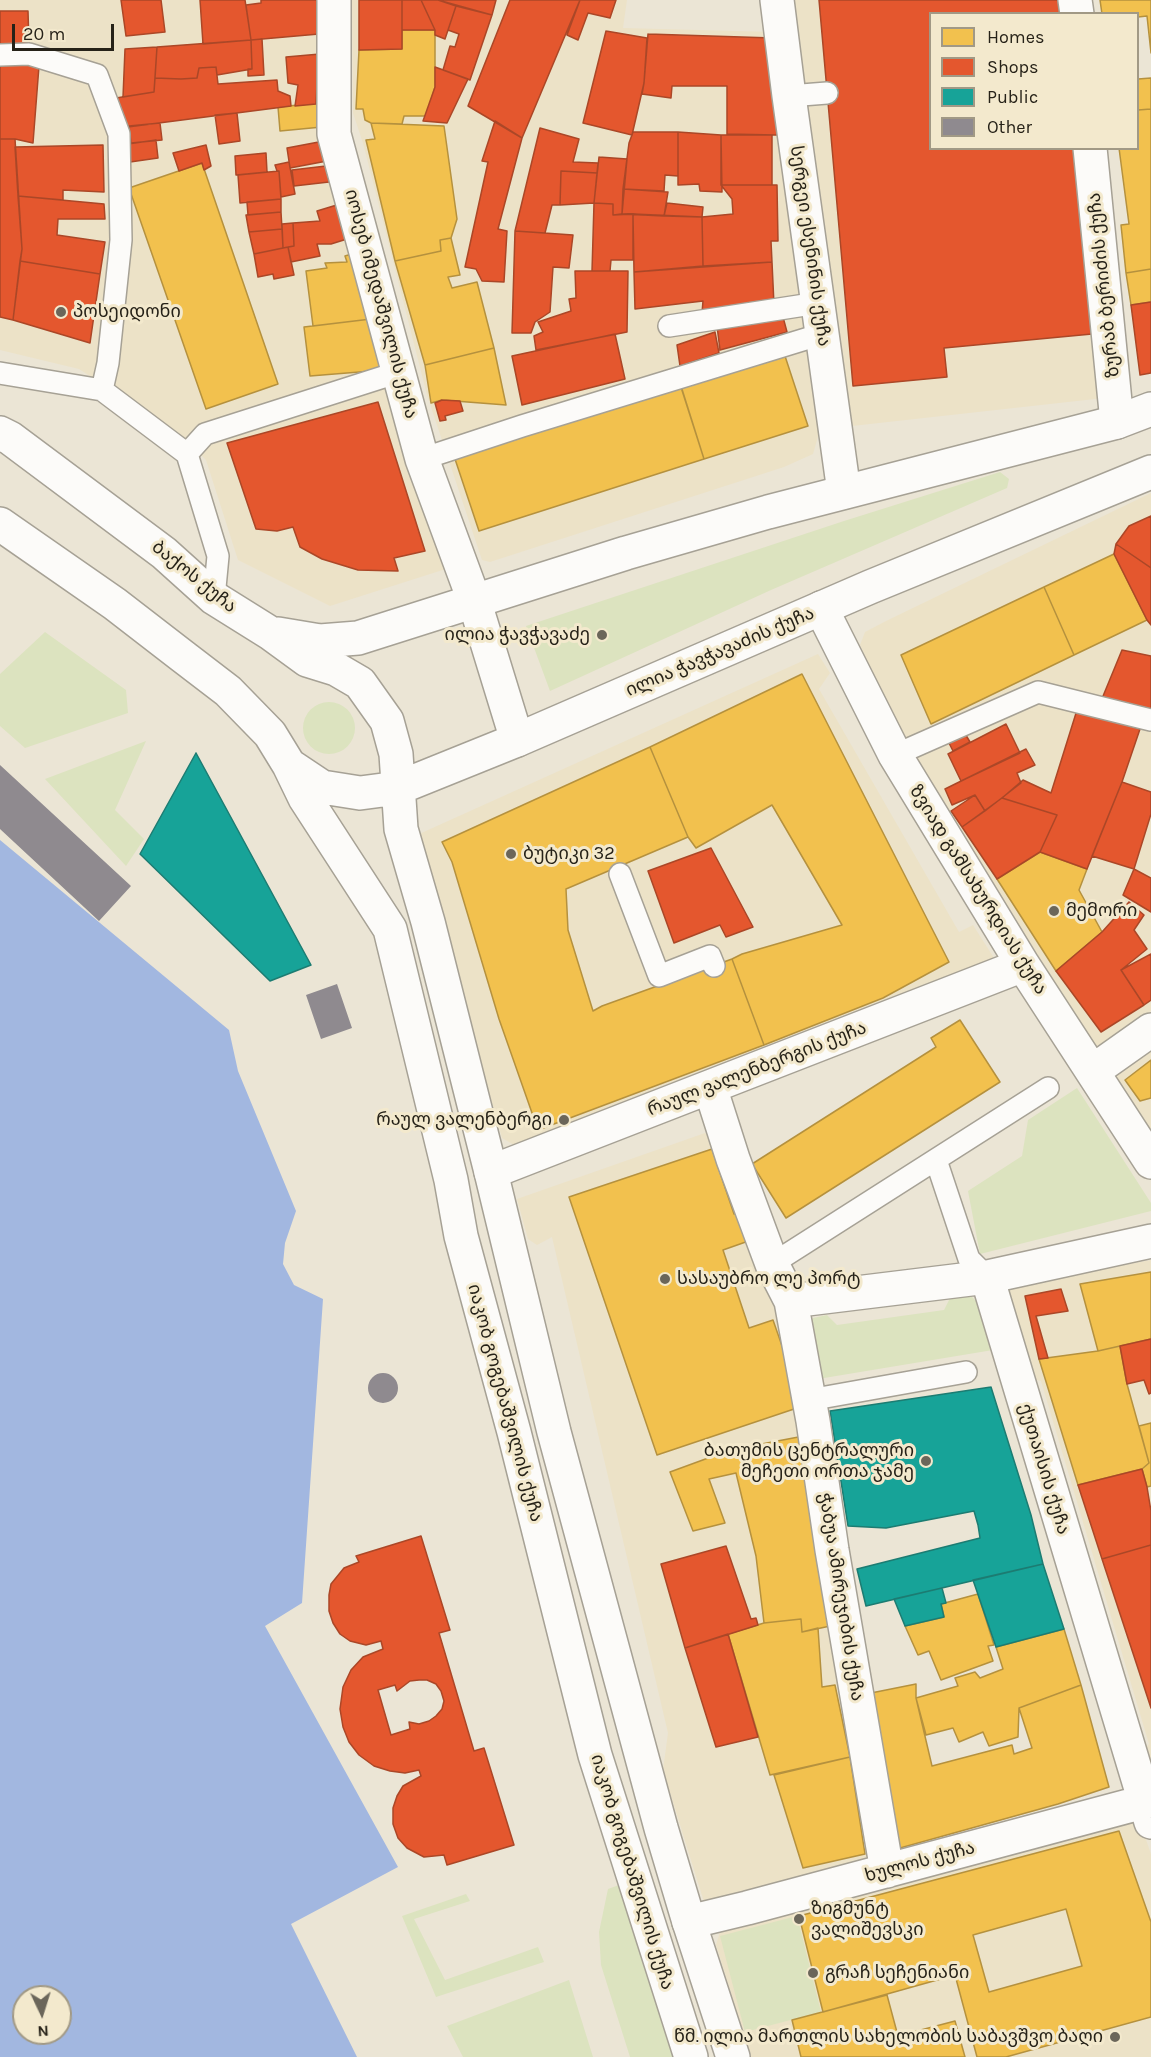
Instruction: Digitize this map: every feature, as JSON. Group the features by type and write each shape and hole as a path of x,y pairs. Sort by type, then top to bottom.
{"main road":[{"name":"იოსებ იმედაშვილის ქუჩა","path":"334,0 334,134 422,459 474,600 517,740"},
{"name":"სერგეი ესენინის ქუჩა","path":"777,0 844,492"},
{"name":"ზურაბ ბერიძის ქუჩა","path":"1090,150 1117,422"},
{"path":"270,633 320,641 358,638 474,600 768,512 1117,422 1151,409"},
{"name":"ბაქოს ქუჩა","path":"0,433 10,438 164,553 214,598 308,660 336,669 360,683 387,721 396,754 398,788"},
{"name":"ილია ჭავჭავაძის ქუჩა","path":"289,765 322,787 360,793 398,788 517,740 821,608 1151,472"},
{"path":"0,524 115,604 228,692 270,734 289,765"},
{"name":"ზვიად გამსახურდიას ქუჩა","path":"821,608 895,755 1023,965 1151,1162"},
{"name":"იაკობ გოგებაშვილის ქუჩა","path":"289,765 305,798 390,929 451,1180 462,1236 595,1755 691,2057"},
{"path":"398,788 401,829 428,922 554,1432 689,1922 733,2057"},
{"name":"რაულ ვალენბერგის ქუჩა","path":"491,1172 710,1087 751,1060 1023,965"},
{"path":"1092,1071 1151,1030"},
{"name":"ჭაბუა ამირეჯიბის ქუჩა","path":"710,1087 728,1170 791,1301 887,1871"},
{"path":"791,1301 987,1277 1151,1241"},
{"name":"ქუთაისის ქუჩა","path":"987,1277 1149,1808"},
{"name":"ხულოს ქუჩა","path":"689,1922 887,1871 1149,1808"}],"lane":[{"path":"0,55 29,54 97,75 119,134 122,240 108,363 102,390"},
{"path":"789,96 827,93"},
{"path":"669,326 820,318"},
{"path":"422,459 522,426 820,318"},
{"path":"187,454 205,434 399,372"},
{"path":"0,373 102,390 187,454 218,556 214,598"},
{"path":"895,755 1038,692 1151,720"},
{"path":"620,874 659,976 710,956 714,966"},
{"path":"772,1264 1048,1088"},
{"path":"936,1160 969,1259 987,1277"},
{"path":"809,1400 966,1372"}],"shaded area":[{"path":"0,0 324,0 327,132 452,567 330,606 238,560 206,460 179,433 79,369 0,350"},
{"path":"352,0 627,0 623,28 775,32 819,433 813,454 784,467 490,562 482,560 427,395 363,143 353,113"},
{"path":"792,0 1070,0 929,12 929,150 1084,150 1104,398 843,427"},
{"path":"1151,493 1151,1011 1101,1046 1094,1045 978,869 908,748 860,645 865,632 886,621"},
{"path":"818,654 830,673 819,689 959,932 973,925 994,958 869,1018 516,1146 502,1138 417,835"},
{"path":"1151,1043 1151,1136 1113,1077"},
{"path":"705,1133 726,1146 775,1283 872,1862 705,1905 663,1770 668,1733 552,1237 537,1245 528,1239 517,1199"},
{"path":"1151,1260 1151,1779 1139,1757 1149,1744 1041,1381 1027,1378 1004,1298 1010,1285"},
{"path":"1123,1822 1133,1823 1144,1834 1151,1854 1151,2057 751,2057 716,1945 721,1929"}],"green space":[{"path":"1000,472 1009,479 1007,488 771,590 550,691 526,626"},
{"path":"45,632 126,690 128,713 25,748 0,726 0,674"},
{"path":"324,702 334,702 348,709 355,728 348,747 334,754 324,754 314,750 307,743 303,733 303,723 307,713 314,706"},
{"path":"146,741 115,810 144,839 126,866 45,779"},
{"path":"1077,1088 1151,1203 1151,1211 980,1254 968,1191 1022,1156 1028,1120"},
{"path":"970,1295 978,1303 993,1350 812,1380 803,1333 813,1318 827,1315 837,1325 944,1310 950,1298"},
{"path":"619,1885 673,2057 630,2057 601,1965 599,1932 608,1889"},
{"path":"466,1894 470,1901 414,1919 445,1980 538,1947 544,1962 436,1997 402,1916"},
{"path":"797,1916 821,2012 745,2032 720,1936"},
{"path":"569,1980 593,2057 463,2057 447,2026"}],"water":[{"path":"0,840 229,1030 238,1071 296,1211 285,1243 283,1264 294,1285 323,1299 302,1603 265,1626 398,1867 291,1924 357,2057 0,2057"}],"building: Homes":[{"path":"1100,0 1151,0 1151,53 1147,16 1139,17 1139,12 1102,12"},
{"path":"402,30 435,30 435,87 426,116 404,116 402,124 371,123 365,120 363,109 356,109 359,50 402,49"},
{"path":"1151,78 1151,109 1139,110 1139,79"},
{"path":"319,103 322,127 280,131 278,107"},
{"path":"1151,109 1151,269 1126,273 1121,225 1129,224 1119,150 1139,150 1139,110"},
{"path":"371,123 444,126 457,219 451,238 440,240 441,251 395,261 366,140 375,139"},
{"path":"202,163 278,384 206,409 129,188"},
{"path":"451,238 460,275 448,277 452,288 477,282 494,348 425,365 395,261 441,251 440,240"},
{"path":"355,253 371,319 313,326 306,271 327,268 325,263 347,262 345,256"},
{"path":"1151,269 1151,302 1131,305 1126,273"},
{"path":"371,319 384,370 310,376 304,327"},
{"path":"494,348 506,405 442,400 431,403 425,365"},
{"path":"784,353 808,426 704,459 681,386"},
{"path":"679,381 704,459 479,531 453,453"},
{"path":"1114,554 1147,620 1074,655 1044,587"},
{"path":"1044,587 1074,655 931,724 901,655"},
{"path":"802,674 949,962 883,998 764,1045 732,959 742,954 842,925 772,805 696,848 688,837 650,747"},
{"path":"650,747 688,837 566,889 568,930 593,1011 732,959 764,1045 538,1130 499,1019 452,862 442,842"},
{"name":"მემორი","path":"1040,852 1087,869 1079,890 1102,932 1056,971 997,879"},
{"path":"960,1020 1000,1082 786,1218 752,1164 936,1047 931,1038"},
{"path":"1151,1060 1151,1098 1140,1101 1125,1080"},
{"name":"სასაუბრო ლე პორტ","path":"712,1149 734,1214 747,1210 757,1238 723,1250 749,1328 773,1320 803,1406 657,1455 569,1197"},
{"path":"1151,1272 1151,1339 1098,1351 1080,1284"},
{"path":"1120,1346 1127,1384 1149,1463 1142,1469 1078,1485 1039,1359"},
{"path":"1151,1423 1151,1486 1147,1487 1142,1469 1149,1463 1139,1426"},
{"path":"809,1435 835,1625 802,1632 801,1619 764,1623 756,1556 736,1473 709,1479 725,1523 693,1531 670,1472 730,1450"},
{"path":"978,1594 994,1645 988,1646 993,1661 941,1680 929,1651 918,1655 905,1626 944,1617 941,1604"},
{"path":"801,1619 802,1632 818,1628 822,1687 835,1685 850,1757 770,1775 728,1634 764,1623"},
{"path":"1064,1629 1081,1685 1019,1708 1018,1737 989,1746 983,1732 959,1742 953,1728 926,1735 916,1698 958,1686 955,1678 975,1672 980,1678 1003,1669 996,1647"},
{"path":"916,1684 916,1698 932,1766 1012,1745 1014,1754 1032,1748 1019,1708 1081,1685 1109,1787 1058,1804 900,1848 871,1693"},
{"path":"850,1757 865,1854 803,1868 774,1775"},
{"path":"1119,1831 1151,1922 1151,2017 1006,2057 977,2057 955,1975 823,2012 799,1916","holes":["1066,1909 1082,1966 989,1992 973,1935"]},
{"path":"887,1995 898,2036 955,2021 965,2057 801,2057 792,2020"}],"building: Shops":[{"path":"121,0 161,0 165,32 126,36"},
{"path":"200,0 245,0 251,40 203,44"},
{"path":"261,0 317,0 319,34 251,40 246,5 261,3"},
{"path":"359,0 402,0 402,49 359,50"},
{"path":"402,0 421,0 435,30 402,30"},
{"path":"421,0 438,0 456,6 445,39 435,35 435,30"},
{"path":"438,0 496,0 492,15"},
{"path":"510,0 580,0 522,138 468,106"},
{"path":"580,0 616,0 610,18 588,13 578,40 567,35"},
{"path":"819,0 1062,0 1063,12 929,12 929,150 1075,150 1092,334 944,348 947,377 853,386"},
{"path":"456,6 492,15 470,80 443,70 450,46 455,47 459,34 448,30"},
{"path":"0,11 28,11 29,46 0,45"},
{"path":"606,31 647,38 644,83 632,135 583,123"},
{"path":"648,34 773,38 777,135 727,134 727,86 672,86 671,98 642,94"},
{"path":"262,39 264,75 248,76 248,69 252,69 251,40"},
{"path":"251,40 252,69 217,75 216,67 199,68 197,78 155,78 157,47"},
{"path":"157,47 154,92 123,97 125,49"},
{"path":"320,54 321,83 317,84 316,104 295,106 298,85 288,83 286,57"},
{"path":"0,63 39,66 33,143 15,139 0,139"},
{"path":"216,67 218,84 277,80 278,91 290,96 291,106 120,128 116,98 154,92 155,78 197,78 199,68"},
{"path":"435,67 468,79 447,123 423,121 435,87"},
{"path":"237,113 240,141 219,144 215,115"},
{"path":"495,121 522,138 498,229 507,231 504,282 482,281 476,269 465,267 488,162 482,161"},
{"path":"160,123 162,140 131,143 129,126"},
{"path":"540,128 579,139 573,162 598,163 597,173 561,171 560,205 552,205 545,233 515,231"},
{"path":"633,132 678,132 678,176 665,175 664,191 623,189 629,143"},
{"path":"678,132 721,135 722,192 700,191 699,184 678,185"},
{"path":"721,135 772,135 772,185 721,185"},
{"path":"0,139 15,139 22,249 13,320 0,317"},
{"path":"156,140 158,158 130,162 128,144"},
{"path":"324,141 327,161 290,168 287,148"},
{"path":"103,145 104,192 63,190 63,200 18,196 15,147"},
{"path":"206,145 211,166 204,170 202,163 179,171 173,153"},
{"path":"266,153 267,172 236,175 235,156"},
{"path":"599,157 627,159 622,214 613,215 613,204 594,203"},
{"path":"289,162 295,194 281,197 279,171 275,165"},
{"path":"326,166 329,182 294,186 292,170"},
{"path":"279,171 281,199 240,203 238,175"},
{"path":"561,171 597,173 594,203 560,205"},
{"path":"721,185 777,185 778,241 771,241 772,262 703,266 702,217 733,214 732,199"},
{"path":"623,189 668,192 664,216 622,214"},
{"path":"18,196 104,204 105,219 58,219 57,235 105,242 100,274 20,261 22,249"},
{"path":"281,199 281,212 248,215 247,202"},
{"path":"594,203 613,204 613,215 633,214 633,260 611,260 610,271 592,271"},
{"path":"667,203 703,207 702,217 664,216"},
{"path":"340,204 347,239 331,244 317,244 320,256 291,262 288,247 294,246 293,223 320,221 317,211"},
{"path":"281,212 282,229 249,232 246,215"},
{"path":"633,214 702,217 703,266 634,272"},
{"path":"293,223 294,246 283,248 282,224"},
{"path":"282,229 283,248 254,254 249,232"},
{"path":"515,231 573,235 569,268 553,267 550,312 535,322 531,333 512,333"},
{"path":"288,247 294,275 274,279 273,274 258,277 254,254"},
{"path":"20,261 100,274 90,343 13,320"},
{"path":"772,262 774,305 702,313 703,301 635,309 634,272"},
{"path":"575,271 628,271 627,332 536,350 534,336 543,332 538,322 571,311 569,299 576,298"},
{"path":"1151,302 1151,373 1140,375 1131,305"},
{"path":"783,317 787,332 720,350 717,326"},
{"path":"715,332 719,353 680,366 677,345"},
{"path":"615,334 625,379 522,405 512,356"},
{"path":"442,400 460,401 463,411 445,416 446,420 440,421 435,403"},
{"path":"378,402 425,551 394,558 398,571 358,570 322,559 300,547 293,527 277,531 256,529 227,443"},
{"path":"1151,516 1151,568 1116,544 1129,526"},
{"path":"1116,544 1151,568 1151,625 1114,554"},
{"path":"1122,650 1151,656 1151,712 1101,701"},
{"path":"1077,710 1140,729 1122,782 1087,869 1040,852 1057,815 1002,798 1023,780 1051,793"},
{"path":"1006,724 1020,753 961,781 948,754"},
{"path":"964,732 970,742 953,751 948,741"},
{"path":"1026,749 1035,765 1017,773 1021,783 985,811 975,795 952,805 945,789"},
{"path":"1122,782 1151,792 1151,814 1134,869 1092,856"},
{"path":"975,795 985,811 962,827 951,811"},
{"path":"1002,798 1057,815 1040,852 997,879 962,827"},
{"path":"711,848 753,927 726,937 720,925 674,943 648,871"},
{"path":"1134,869 1151,878 1151,912 1123,895"},
{"path":"1129,902 1144,915 1134,930 1147,949 1121,970 1144,1005 1101,1032 1056,971 1102,932"},
{"path":"1151,954 1151,1000 1144,1005 1121,970"},
{"path":"1061,1289 1068,1311 1036,1316 1048,1358 1039,1359 1025,1296"},
{"path":"1151,1339 1151,1393 1149,1394 1144,1380 1127,1384 1120,1346"},
{"path":"1142,1469 1151,1511 1151,1545 1102,1559 1078,1485"},
{"path":"421,1536 450,1630 439,1633 474,1751 484,1748 514,1845 447,1865 444,1855 424,1857 407,1848 398,1838 393,1824 393,1808 403,1786 421,1776 419,1770 405,1773 390,1771 374,1766 359,1755 349,1742 343,1727 340,1709 343,1687 351,1670 363,1657 383,1649 381,1641 366,1645 350,1641 340,1634 329,1611 331,1584 344,1568 359,1562 356,1556","holes":["427,1680 436,1684 441,1691 444,1701 442,1709 429,1721 419,1724 409,1722 410,1729 391,1735 378,1690 395,1685 397,1691 410,1681"]},
{"path":"1151,1545 1151,1708 1102,1559"},
{"path":"726,1546 751,1619 756,1618 758,1625 685,1648 661,1564"},
{"path":"728,1634 758,1737 716,1747 685,1648"}],"building: Public":[{"path":"196,753 311,965 270,981 140,854"},
{"name":"ბათუმის ცენტრალური მეჩეთი ორთა ჯამე","path":"991,1387 1031,1515 1043,1564 866,1606 857,1569 980,1538 978,1525 974,1511 886,1528 848,1526 830,1411"},
{"path":"1043,1564 1064,1629 996,1647 973,1580"},
{"path":"942,1588 946,1603 941,1604 944,1617 905,1626 894,1599"}],"building: Other":[{"path":"0,765 131,886 99,921 0,829"},
{"path":"337,984 352,1028 321,1039 306,995"},
{"path":"383,1373 394,1377 398,1388 394,1399 383,1403 372,1399 368,1388 372,1377"}],"place":[{"name":"პოსეიდონი","path":"61,312"},
{"name":"ილია ჭავჭავაძე","path":"602,635"},
{"name":"ბუტიკი 32","path":"511,854"},
{"name":"მემორი","path":"1054,911"},
{"name":"რაულ ვალენბერგი","path":"564,1120"},
{"name":"სასაუბრო ლე პორტ","path":"665,1279"},
{"name":"ბათუმის ცენტრალური მეჩეთი ორთა ჯამე","path":"926,1461"},
{"name":"ზიგმუნტ ვალიშევსკი","path":"799,1919"},
{"name":"გრაჩ სეჩენიანი","path":"813,1973"},
{"name":"წმ. ილია მართლის სახელობის საბავშვო ბაღი","path":"1115,2037"}]}
